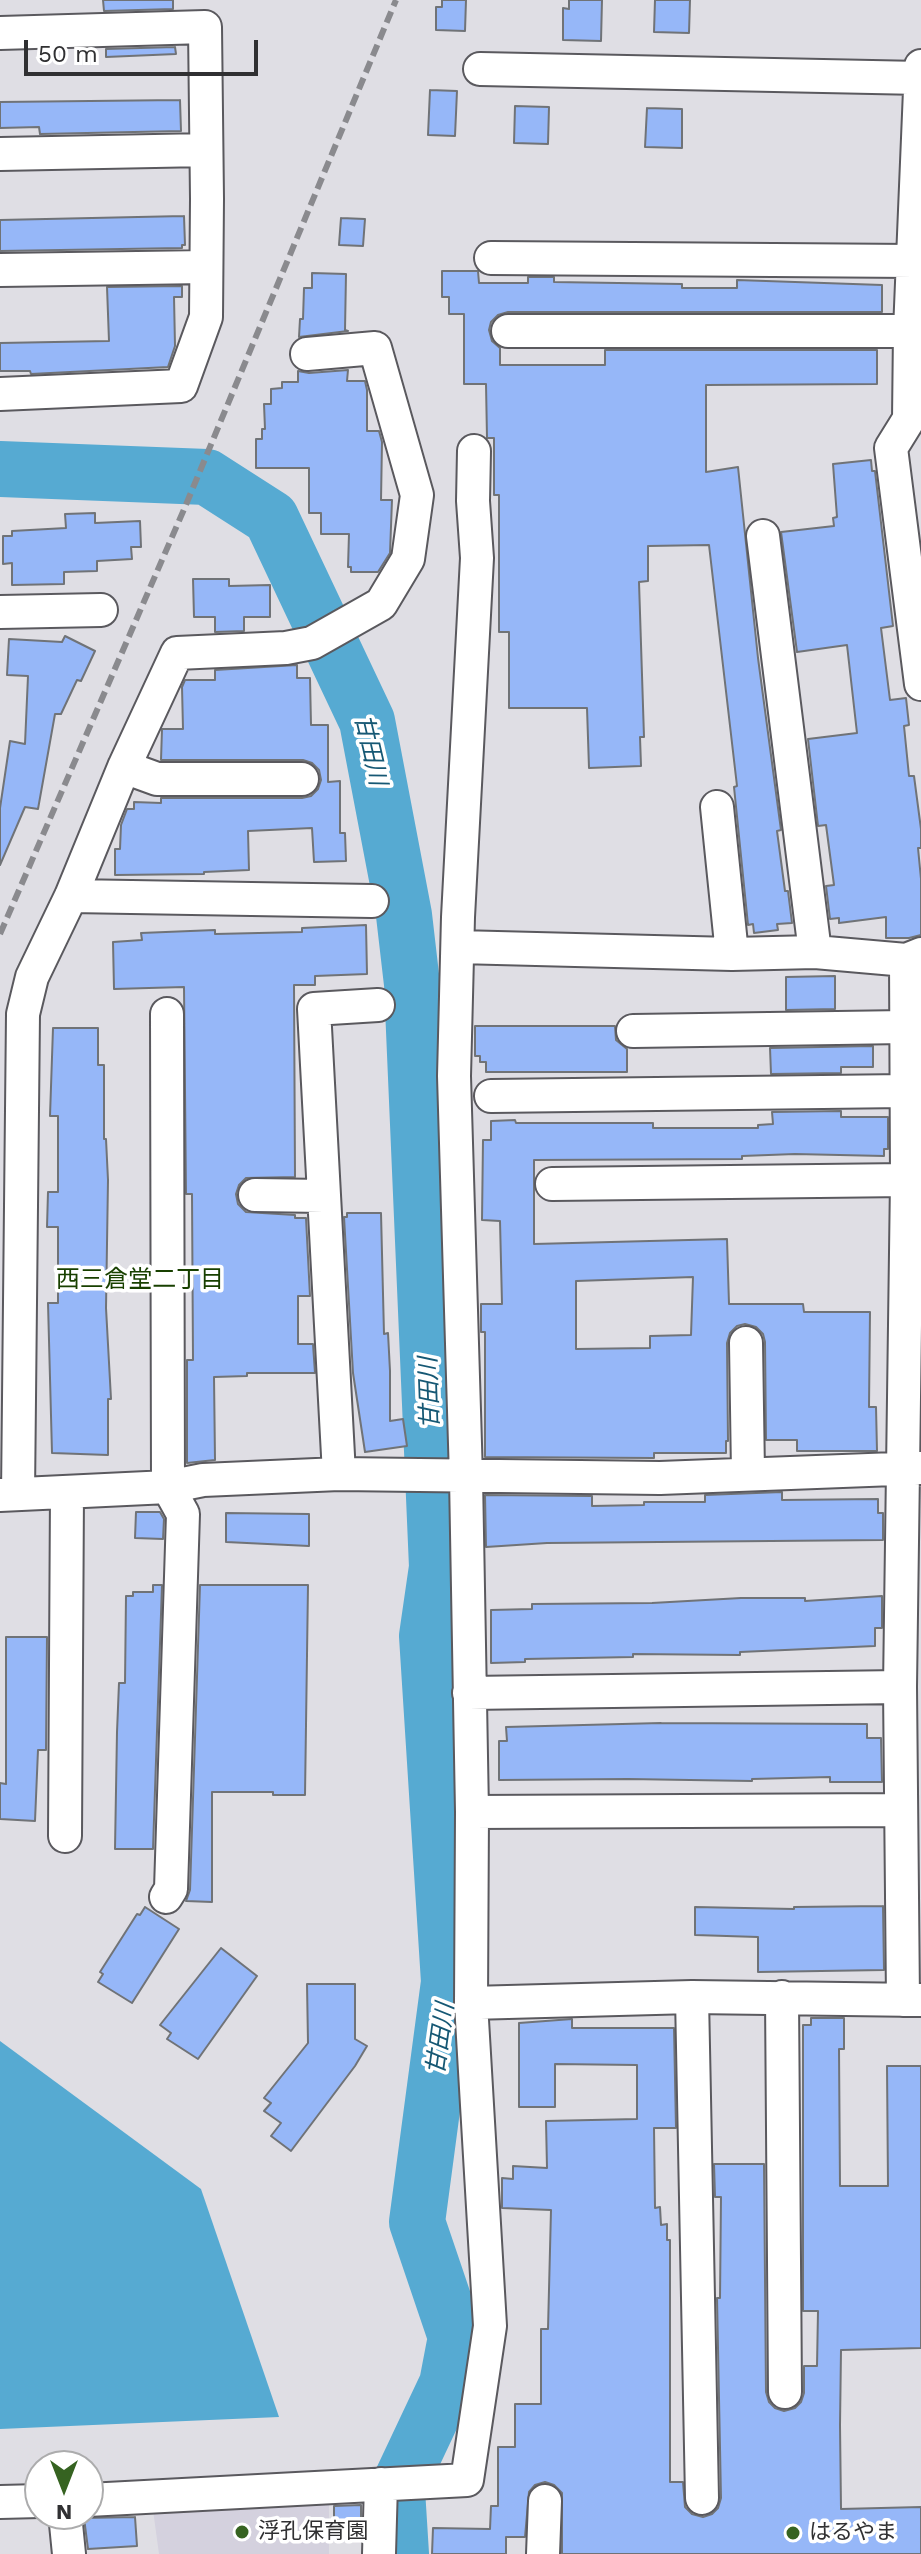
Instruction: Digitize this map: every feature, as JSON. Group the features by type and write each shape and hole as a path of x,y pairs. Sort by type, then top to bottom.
{"street":[{"path":"0,33 205,14 206,150 206,317 181,386 0,394"},
{"path":"921,66 910,331 915,419 891,448 921,684"},
{"path":"480,69 921,78"},
{"path":"0,154 206,150"},
{"path":"491,258 914,261"},
{"path":"0,270 206,267"},
{"path":"508,331 910,331"},
{"path":"307,354 375,348 417,495 408,559 381,604 312,643 286,648 177,653 124,767 71,896 32,977 23,1014 9,1495 168,1487 203,1480 339,1474 660,1478 912,1468"},
{"path":"104,2499 467,2480 490,2326 471,2003 472,1812 466,1477 454,1076 477,558 473,501 474,451"},
{"path":"763,536 815,952"},
{"path":"0,612 101,610"},
{"path":"124,767 157,779 302,779"},
{"path":"717,807 732,954"},
{"path":"71,896 372,901"},
{"path":"458,947 732,954 815,952 913,957 905,1027 912,1468 900,1687 901,1810 912,2000 692,1997 471,2003"},
{"path":"339,1474 314,1009 378,1005"},
{"path":"166,1897 171,1889 183,1514 168,1487 167,1014"},
{"path":"633,1031 905,1027"},
{"path":"491,1096 905,1091"},
{"path":"552,1184 907,1180"},
{"path":"255,1195 324,1196"},
{"path":"746,1343 748,1473"},
{"path":"65,1836 67,1492"},
{"path":"469,1693 900,1687"},
{"path":"472,1812 901,1810"},
{"path":"692,1997 702,2498"},
{"path":"782,1997 785,2392"},
{"path":"379,2554 381,2484"},
{"path":"0,2502 24,2501"},
{"path":"543,2554 545,2501"},
{"path":"67,2530 69,2554"}],"shaded area":[{"name":"浮孔保育園","path":"329,2494 329,2554 159,2554 153,2510"}],"water":[{"path":"0,2041 201,2189 279,2417 0,2429"}],"building":[{"path":"103,0 173,0 173,9 104,11"},
{"path":"442,0 466,0 465,31 436,30 436,7 442,7"},
{"path":"569,0 602,0 601,41 563,40 563,8 569,9"},
{"path":"655,0 690,0 689,33 654,32"},
{"path":"175,47 176,54 106,57 106,49"},
{"path":"430,90 457,91 455,136 428,135"},
{"path":"180,100 181,131 40,134 39,127 0,128 0,102"},
{"path":"515,106 549,107 548,144 514,143"},
{"path":"647,108 682,109 682,148 645,147"},
{"path":"184,216 185,245 182,248 0,251 0,220"},
{"path":"341,218 365,219 363,246 339,245"},
{"path":"442,271 478,271 479,283 528,283 528,277 554,277 554,282 682,284 682,288 737,288 737,280 882,285 882,312 508,312 498,315 491,322 489,330 492,341 500,348 500,365 605,365 605,350 877,350 877,384 706,385 706,472 738,467 758,658 781,830 777,831 792,923 777,924 778,930 754,933 753,924 748,925 734,787 737,786 709,545 648,546 648,581 639,582 644,737 640,737 641,766 589,768 587,708 509,708 509,632 499,632 499,495 494,495 494,438 487,438 486,384 464,384 464,314 449,314 449,297 442,297"},
{"path":"312,273 346,274 345,330 348,331 299,337 304,288 312,288"},
{"path":"182,286 182,297 174,297 175,346 168,367 31,374 30,371 0,371 0,343 109,341 107,287"},
{"path":"348,370 347,381 365,381 367,431 379,431 382,442 381,500 392,500 390,553 378,572 351,572 351,567 348,567 349,534 321,534 321,513 309,513 309,468 256,468 256,439 262,439 262,429 265,429 264,404 271,404 271,389 282,388 282,382 298,382 298,371"},
{"path":"871,460 872,471 875,471 893,626 881,628 890,700 906,698 909,725 904,726 909,776 914,776 921,829 921,848 918,848 921,935 909,938 886,938 886,917 839,923 839,918 830,919 826,886 834,885 826,825 818,826 808,739 857,733 847,645 797,652 781,532 834,526 833,518 837,517 833,464"},
{"path":"95,513 95,523 140,521 141,547 131,547 132,559 97,561 97,571 64,572 64,584 12,585 12,563 3,564 3,536 12,536 12,531 66,528 65,514"},
{"path":"193,579 229,579 229,586 270,585 270,617 244,617 244,631 215,632 215,617 194,617"},
{"path":"65,636 95,651 61,714 55,714 38,809 25,807 0,865 0,808 10,741 25,744 28,676 7,675 9,639 62,642"},
{"path":"297,665 297,678 310,678 311,725 328,725 328,782 340,781 340,833 345,833 346,861 314,862 312,828 248,831 249,870 115,875 115,849 120,849 121,825 127,809 134,809 134,802 161,803 161,798 302,798 311,796 318,789 321,780 319,770 303,760 161,760 162,729 183,729 182,687 185,680 215,680 215,670"},
{"path":"366,925 367,974 315,976 315,985 294,985 295,1177 246,1178 236,1194 238,1204 246,1212 306,1218 310,1296 298,1296 298,1344 313,1344 315,1373 247,1373 247,1376 214,1377 215,1460 187,1463 187,1360 193,1360 192,1194 186,1194 184,987 114,989 113,942 142,940 141,933 215,930 215,934 302,932 302,928"},
{"path":"835,976 835,1009 786,1010 786,977"},
{"path":"475,1026 615,1026 616,1040 627,1049 627,1072 486,1072 486,1062 480,1062 480,1056 475,1056"},
{"path":"53,1028 98,1028 98,1065 104,1065 104,1139 108,1180 106,1308 111,1399 108,1399 108,1455 52,1453 48,1303 58,1303 58,1227 47,1227 48,1192 58,1192 58,1116 50,1116"},
{"path":"873,1046 873,1067 841,1067 841,1073 771,1074 770,1048"},
{"path":"841,1111 841,1117 888,1117 888,1149 884,1149 884,1156 795,1154 742,1156 742,1159 534,1160 534,1244 727,1239 729,1304 803,1304 804,1312 870,1312 869,1407 876,1407 877,1451 797,1451 797,1440 766,1440 765,1342 763,1334 756,1327 745,1324 737,1326 730,1333 727,1343 726,1453 654,1453 654,1458 485,1457 485,1332 481,1332 481,1304 502,1304 500,1221 482,1220 483,1140 491,1140 491,1121 653,1123 653,1128 758,1128 758,1125 773,1124 772,1112","holes":["693,1277 691,1335 650,1336 650,1348 576,1349 576,1281"]},
{"path":"347,1213 381,1213 390,1421 403,1419 407,1446 365,1452 353,1373 344,1217"},
{"path":"782,1492 782,1500 878,1499 878,1513 883,1513 883,1540 547,1543 486,1547 485,1495 592,1496 592,1506 705,1502 705,1495"},
{"path":"136,1512 160,1512 164,1519 163,1539 135,1538"},
{"path":"226,1513 309,1514 309,1546 226,1542"},
{"path":"153,1585 162,1585 153,1849 115,1849 119,1683 125,1683 126,1596 133,1596 133,1592 153,1592"},
{"path":"200,1585 308,1585 305,1795 212,1792 212,1902 186,1901 190,1890"},
{"path":"882,1596 882,1628 875,1628 875,1646 740,1652 740,1655 633,1654 633,1657 525,1659 525,1662 491,1663 491,1610 532,1609 532,1604 652,1603 741,1598 805,1598 805,1601"},
{"path":"6,1637 47,1637 46,1750 38,1750 35,1821 0,1819 0,1783 6,1784"},
{"path":"661,1723 867,1724 867,1738 881,1738 882,1782 830,1782 830,1777 752,1781 499,1780 499,1741 507,1741 506,1727"},
{"path":"883,1906 884,1970 758,1972 758,1937 695,1935 695,1907 794,1909"},
{"path":"145,1907 179,1929 132,2003 98,1982 103,1974 100,1972 137,1914 140,1915"},
{"path":"221,1948 257,1976 198,2059 167,2039 171,2033 160,2025"},
{"path":"307,1984 355,1984 355,2039 367,2046 291,2151 271,2136 281,2123 264,2111 271,2103 264,2098 308,2043"},
{"path":"811,2018 844,2018 844,2049 839,2049 840,2186 888,2186 887,2066 921,2066 921,2348 841,2350 840,2425 841,2509 921,2507 921,2554 562,2554 562,2493 545,2482 535,2485 529,2492 525,2537 506,2537 506,2554 432,2554 433,2528 490,2529 491,2506 498,2506 498,2447 515,2447 515,2404 541,2404 541,2329 548,2329 551,2210 502,2208 502,2178 513,2179 513,2166 547,2168 546,2121 637,2119 637,2065 555,2064 555,2107 519,2107 519,2023 572,2019 572,2028 674,2028 676,2128 654,2128 655,2208 660,2207 661,2225 667,2224 667,2240 670,2240 670,2482 683,2482 685,2507 692,2514 703,2517 718,2508 721,2498 717,2298 720,2298 721,2197 715,2197 714,2164 764,2164 766,2392 769,2402 784,2411 795,2408 804,2393 804,2366 817,2366 818,2311 803,2311 803,2025 811,2025"},
{"path":"361,2505 361,2529 334,2529 334,2506"},
{"path":"135,2517 137,2546 88,2549 86,2530 104,2530 104,2518"}],"waterway":[{"name":"甘田川","path":"0,469 207,477 271,518 367,721 404,915 412,984 437,1567 427,1636 449,1982 417,2222 456,2337 447,2384 397,2490 401,2554"}],"railway":[{"path":"0,934 185,507 396,0"}],"place":[{"name":"浮孔保育園","path":"242,2532"},
{"name":"はるやま","path":"793,2533"}],"district":[{"name":"西三倉堂二丁目","path":"140,1280"}]}
